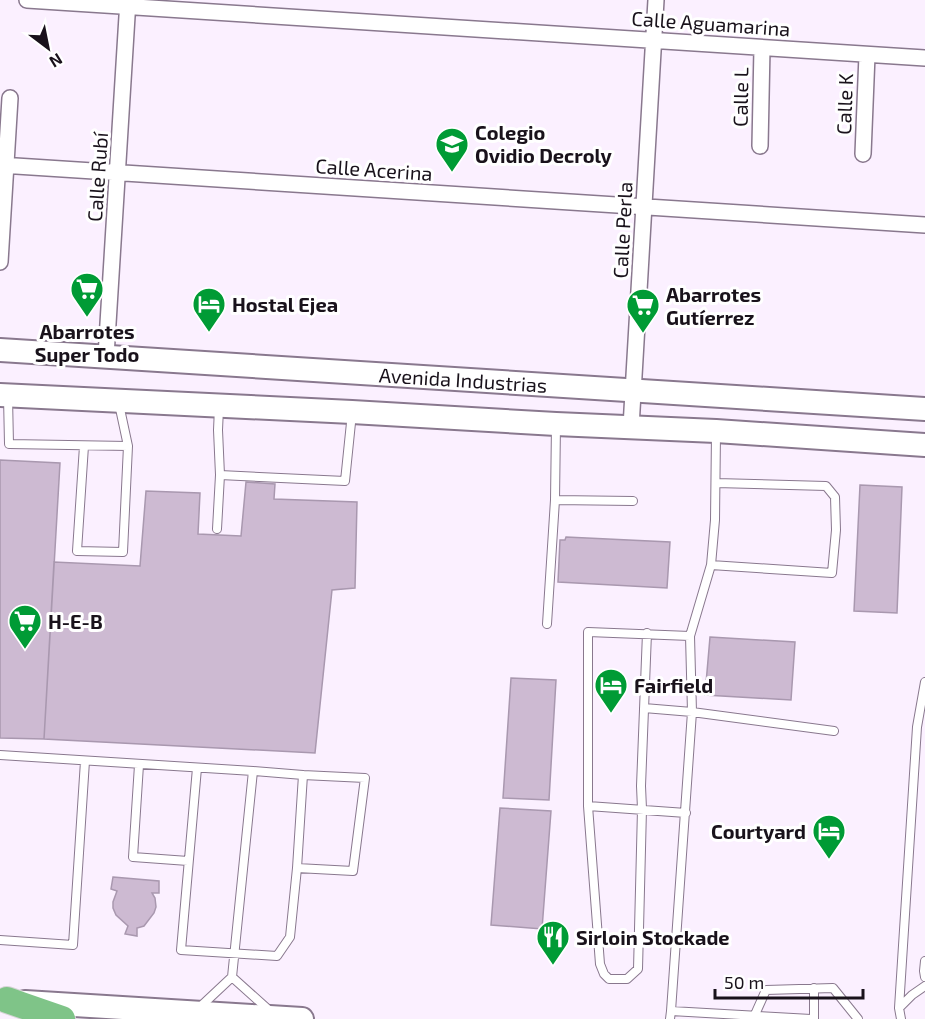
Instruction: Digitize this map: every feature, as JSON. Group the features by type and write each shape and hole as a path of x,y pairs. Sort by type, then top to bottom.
{"highway":[{"path":"2,999 62,1019"}],"main road":[{"name":"Avenida Industrias","path":"0,350 925,409"},
{"name":"Avenida Industrias","path":"4,395 716,431 925,445"},
{"path":"2,999 302,1019"}],"street":[{"name":"Calle Aguamarina","path":"27,0 128,3 925,58"},
{"name":"Calle Perla","path":"632,427 656,0"},
{"name":"Calle Rubí","path":"106,356 128,3"},
{"name":"Calle L","path":"760,146 762,48"},
{"name":"Calle K","path":"863,154 867,55"},
{"path":"0,262 4,166 10,98"},
{"name":"Calle Acerina","path":"4,166 925,225"}],"lane":[{"path":"4,395 9,444 128,446"},
{"path":"84,446 77,551 123,552 128,446 119,400"},
{"path":"217,529 220,405"},
{"path":"220,475 345,481 352,412"},
{"path":"547,624 555,500 556,424"},
{"path":"716,431 715,520 711,565 690,636 692,712 670,1015 813,1019 814,988"},
{"path":"711,565 832,573 836,530 835,497 826,486 716,483"},
{"path":"555,500 633,501"},
{"path":"647,633 640,786 642,809 639,969 627,979 609,979 600,964 588,806 588,632 647,633 690,636"},
{"path":"901,1019 899,1008 917,727 925,682"},
{"path":"644,708 834,730"},
{"path":"0,756 365,778 353,871 297,868"},
{"path":"0,940 74,945 85,761"},
{"path":"139,765 133,857 188,861"},
{"path":"197,768 181,950 277,956 290,937 303,775"},
{"path":"195,1012 232,977 253,771"},
{"path":"588,806 686,813"},
{"path":"925,961 925,977"},
{"path":"232,977 276,1017"},
{"path":"899,1008 912,995 925,987"},
{"path":"754,1017 766,990 833,988 858,1019"}],"building":[{"name":"H-E-B","path":"0,460 60,463 44,739 0,738"},
{"path":"246,482 275,484 274,499 357,502 355,588 332,590 315,753 44,739 54,562 140,566 146,491 200,493 198,534 241,536"},
{"path":"860,485 902,487 897,613 854,611"},
{"path":"566,537 670,542 667,588 558,582 560,540 565,540"},
{"path":"710,637 795,642 791,700 705,695"},
{"path":"511,678 556,680 549,800 503,798"},
{"path":"500,808 551,811 542,929 491,925"},
{"path":"113,877 159,881 159,893 152,893 156,907 154,913 144,926 137,928 137,936 125,934 128,926 116,915 113,908 117,891 111,889"}],"place":[{"name":"Colegio Ovidio Decroly","path":"452,173"},
{"name":"Abarrotes Super Todo","path":"87,318"},
{"name":"Hostal Ejea","path":"209,333"},
{"name":"Abarrotes Gutíerrez","path":"643,334"},
{"name":"H-E-B","path":"25,650"},
{"name":"Fairfield","path":"611,714"},
{"name":"Courtyard","path":"829,860"},
{"name":"Sirloin Stockade","path":"553,966"}]}
